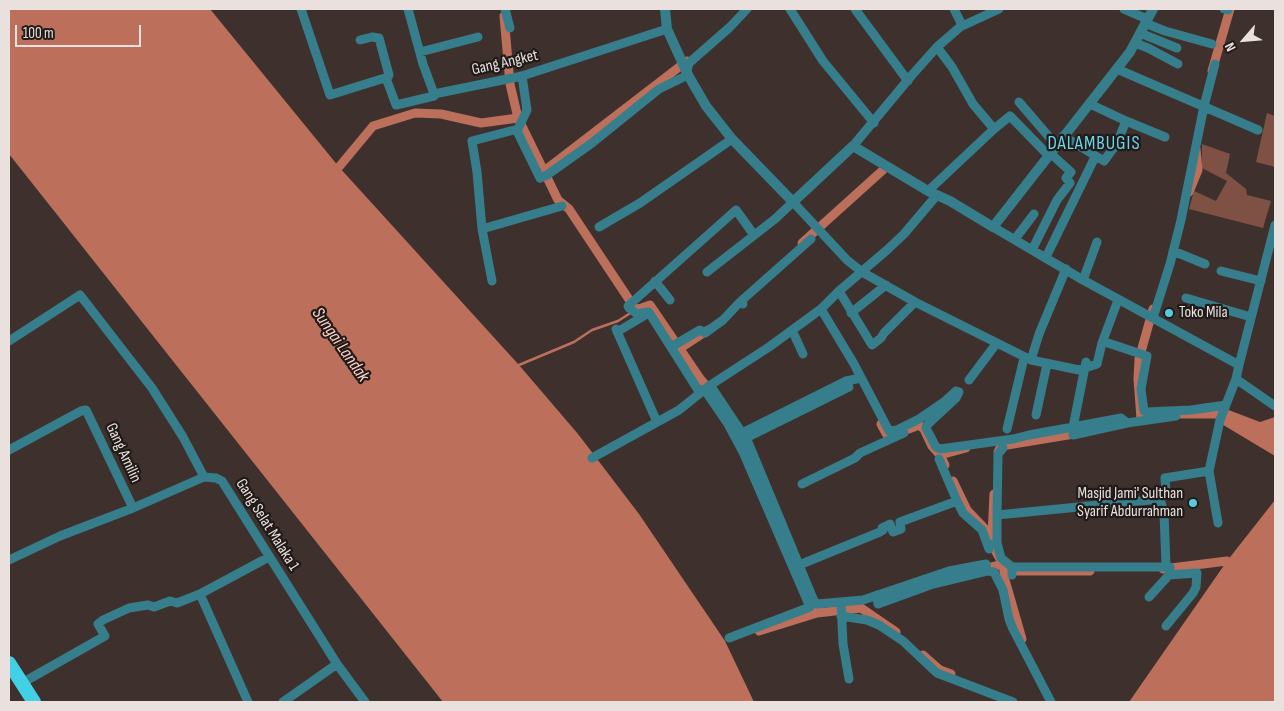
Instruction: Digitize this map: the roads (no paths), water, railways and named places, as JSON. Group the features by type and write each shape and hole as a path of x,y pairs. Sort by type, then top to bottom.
{"highway":[{"path":"9,663 34,702"}],"street":[{"path":"302,9 330,95 386,78 389,75 379,38 372,37 360,40"},
{"path":"408,9 434,94"},
{"path":"505,9 510,28"},
{"path":"519,76 527,110 520,125 521,140 537,176 540,178 592,143 685,68 747,9"},
{"path":"790,9 823,61 874,123"},
{"path":"855,9 908,81"},
{"path":"954,9 962,23 960,27"},
{"path":"707,272 775,218 853,146 937,47 960,27 999,9"},
{"path":"1124,9 1165,31 1212,44"},
{"path":"993,227 1051,151 1117,70 1135,43 1153,9"},
{"path":"662,10 667,29 685,68 706,106 732,139 793,202 816,229 862,272 915,302 1027,359 1078,370 1086,365 1097,364 1118,300"},
{"name":"Gang Angket","path":"386,78 396,105 434,96 434,94 519,76 667,29"},
{"path":"1140,33 1177,48"},
{"path":"420,52 478,37"},
{"path":"1135,43 1178,64"},
{"path":"937,47 952,67 973,104 994,129"},
{"path":"1149,316 1174,252 1204,106 1215,64"},
{"path":"1117,70 1258,130"},
{"path":"1019,102 1051,151"},
{"path":"1090,104 1126,122 1165,137"},
{"path":"592,458 679,410 706,388 821,309 838,291 904,234 933,193 994,129 1011,116 1051,151 1071,172 1066,178 1070,183 1050,212 1032,250"},
{"path":"1063,136 1095,157 1105,161 1116,144 1126,122"},
{"path":"492,281 482,229 472,141 520,125"},
{"path":"599,227 640,203 732,139"},
{"path":"853,146 1118,300 1239,365"},
{"path":"1046,257 1075,194 1095,157"},
{"path":"482,229 562,206"},
{"path":"652,312 637,314 628,307 736,210 754,235"},
{"path":"1015,239 1034,214"},
{"path":"1218,523 1209,471 1220,420 1236,379 1275,225"},
{"path":"671,347 700,330 705,332 724,320 731,309 741,303 810,238"},
{"path":"1083,280 1098,242"},
{"path":"1174,252 1205,264"},
{"path":"1266,262 1275,265"},
{"path":"1007,429 1027,359 1066,269"},
{"path":"1221,271 1261,281"},
{"path":"655,281 670,300"},
{"path":"851,313 886,285"},
{"path":"838,291 872,345 881,339 884,333 915,302"},
{"path":"9,341 80,295 152,388 184,437 204,477 133,508 60,536 9,560"},
{"path":"1186,298 1251,317"},
{"path":"821,309 861,378 888,431 909,427"},
{"path":"652,312 671,347 743,435 813,605"},
{"path":"652,312 617,330 657,422"},
{"path":"792,330 803,354"},
{"path":"1104,338 1105,342 1141,354 1148,360 1141,389 1144,411 1177,411 1225,406"},
{"path":"969,380 996,344"},
{"path":"1036,416 1046,364"},
{"path":"1086,365 1073,435 1178,416 1177,411"},
{"path":"743,435 846,381 861,378"},
{"path":"1236,379 1275,406"},
{"path":"802,484 855,458 860,453 909,427 958,392 956,398 926,425 936,447 940,449 1013,439 1073,427"},
{"path":"720,405 763,487"},
{"name":"Gang Amilin","path":"9,450 86,410 133,508"},
{"path":"991,546 997,515 998,454 1003,448"},
{"path":"939,459 964,513 982,530 991,546 1012,571 1169,570 1197,573 1196,587 1193,593 1166,626"},
{"path":"997,515 1160,499 1166,493 1165,478 1209,471"},
{"name":"Gang Selat Malaka 1","path":"204,477 216,478 222,481 337,664 364,702"},
{"path":"1149,597 1169,570 1164,513 1160,499"},
{"path":"799,565 880,532 883,530 882,528 890,524 893,532 901,529 900,522 957,501"},
{"path":"783,535 799,565 814,600 813,605"},
{"path":"22,683 105,636 98,624 103,620 129,608 154,606 170,601 176,603 200,594 269,557"},
{"path":"729,638 813,605 877,599 932,580 949,571 986,568 994,572 1003,590 1013,629 1051,702"},
{"path":"200,594 248,702"},
{"path":"840,602 843,644 850,680"},
{"path":"841,616 882,621 937,673 1014,702"},
{"path":"283,702 337,664"}],"water":[{"name":"Sungai Landak","path":"9,9 210,9 339,167 519,365 578,434 639,514 725,641 754,702 443,702 9,154"},
{"path":"1226,409 1260,422 1275,417 1275,456 1220,423"},
{"path":"1275,500 1275,702 1129,702 1227,561"}],"waterway":[{"path":"1212,71 1230,9"},
{"path":"504,16 510,84 518,118 558,200 569,209 636,310 650,305 712,393"},
{"path":"544,171 687,61"},
{"path":"339,167 373,126 415,113 441,114 481,123 518,118"},
{"path":"1189,192 1198,170 1196,149"},
{"path":"802,243 883,170"},
{"path":"1141,419 1138,379 1139,359 1153,309"},
{"path":"519,365 574,342 592,330 618,321 632,312"},
{"path":"679,349 708,330"},
{"path":"1181,414 1224,414"},
{"path":"881,424 888,437 919,425 924,429 932,446 940,455 945,465"},
{"path":"998,452 1001,446 1080,433"},
{"path":"940,455 966,448"},
{"path":"953,481 967,510 992,536 991,543 1003,564 1005,580 1022,639"},
{"path":"992,536 994,494"},
{"path":"1163,569 1227,561"},
{"path":"979,570 1003,564"},
{"path":"1006,571 1090,571"},
{"path":"811,598 817,613"},
{"path":"759,631 817,613 861,608 896,632"},
{"path":"923,655 940,670 951,674"}],"place":[{"name":"Toko Mila","path":"1169,313"},
{"name":"Masjid Jami' Sulthan Syarif Abdurrahman","path":"1193,503"}],"district":[{"name":"DALAMBUGIS","path":"1094,144"}]}
